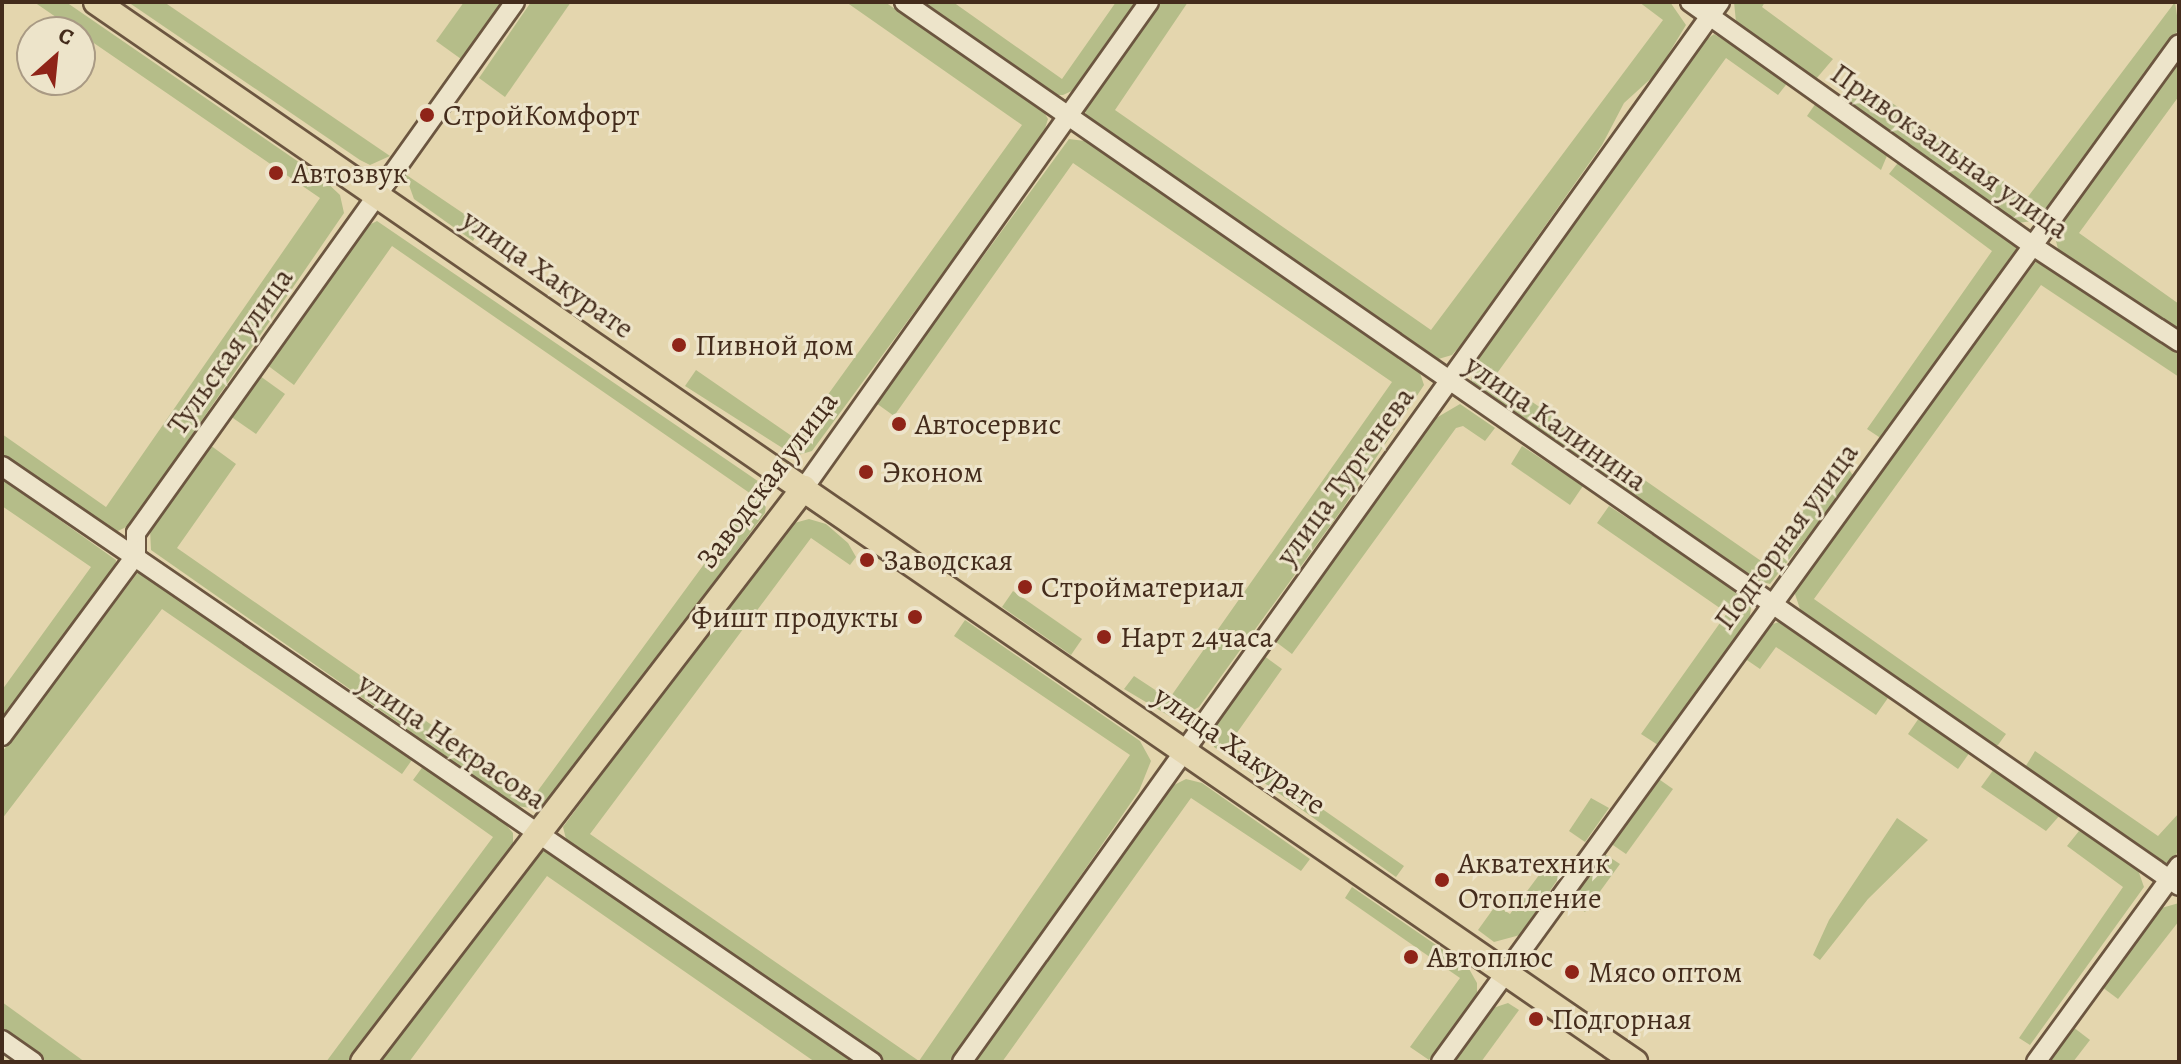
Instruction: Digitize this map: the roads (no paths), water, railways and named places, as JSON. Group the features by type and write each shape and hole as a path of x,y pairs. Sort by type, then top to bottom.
{"main road":[{"name":"улица Хакурате","path":"96,2 1635,1062"},
{"name":"Заводская улица","path":"363,1062 804,488"}],"street":[{"name":"Тульская улица","path":"2,736 136,555 136,533 515,2"},
{"name":"улица Калинина","path":"904,2 1770,605 2176,877"},
{"name":"Заводская улица","path":"804,488 1149,2"},
{"name":"Привокзальная улица","path":"1690,2 1715,9 2033,246 2179,342"},
{"name":"улица Тургенева","path":"962,1062 1182,749 1715,9"},
{"name":"Подгорная улица","path":"1441,1062 2179,44"},
{"name":"улица Некрасова","path":"2,466 872,1062"},
{"path":"2036,1062 2176,877"},
{"path":"2,1040 33,1062"}],"place":[{"name":"СтройКомфорт","path":"427,115"},
{"name":"Автозвук","path":"276,173"},
{"name":"Пивной дом","path":"679,345"},
{"name":"Автосервис","path":"899,424"},
{"name":"Эконом","path":"866,472"},
{"name":"Заводская","path":"867,560"},
{"name":"Стройматериал","path":"1025,587"},
{"name":"Фишт продукты","path":"915,617"},
{"name":"Нарт 24часа","path":"1104,637"},
{"name":"Акватехник Отопление","path":"1442,880"},
{"name":"Автоплюс","path":"1411,957"},
{"name":"Мясо оптом","path":"1572,972"},
{"name":"Подгорная","path":"1536,1019"}]}
